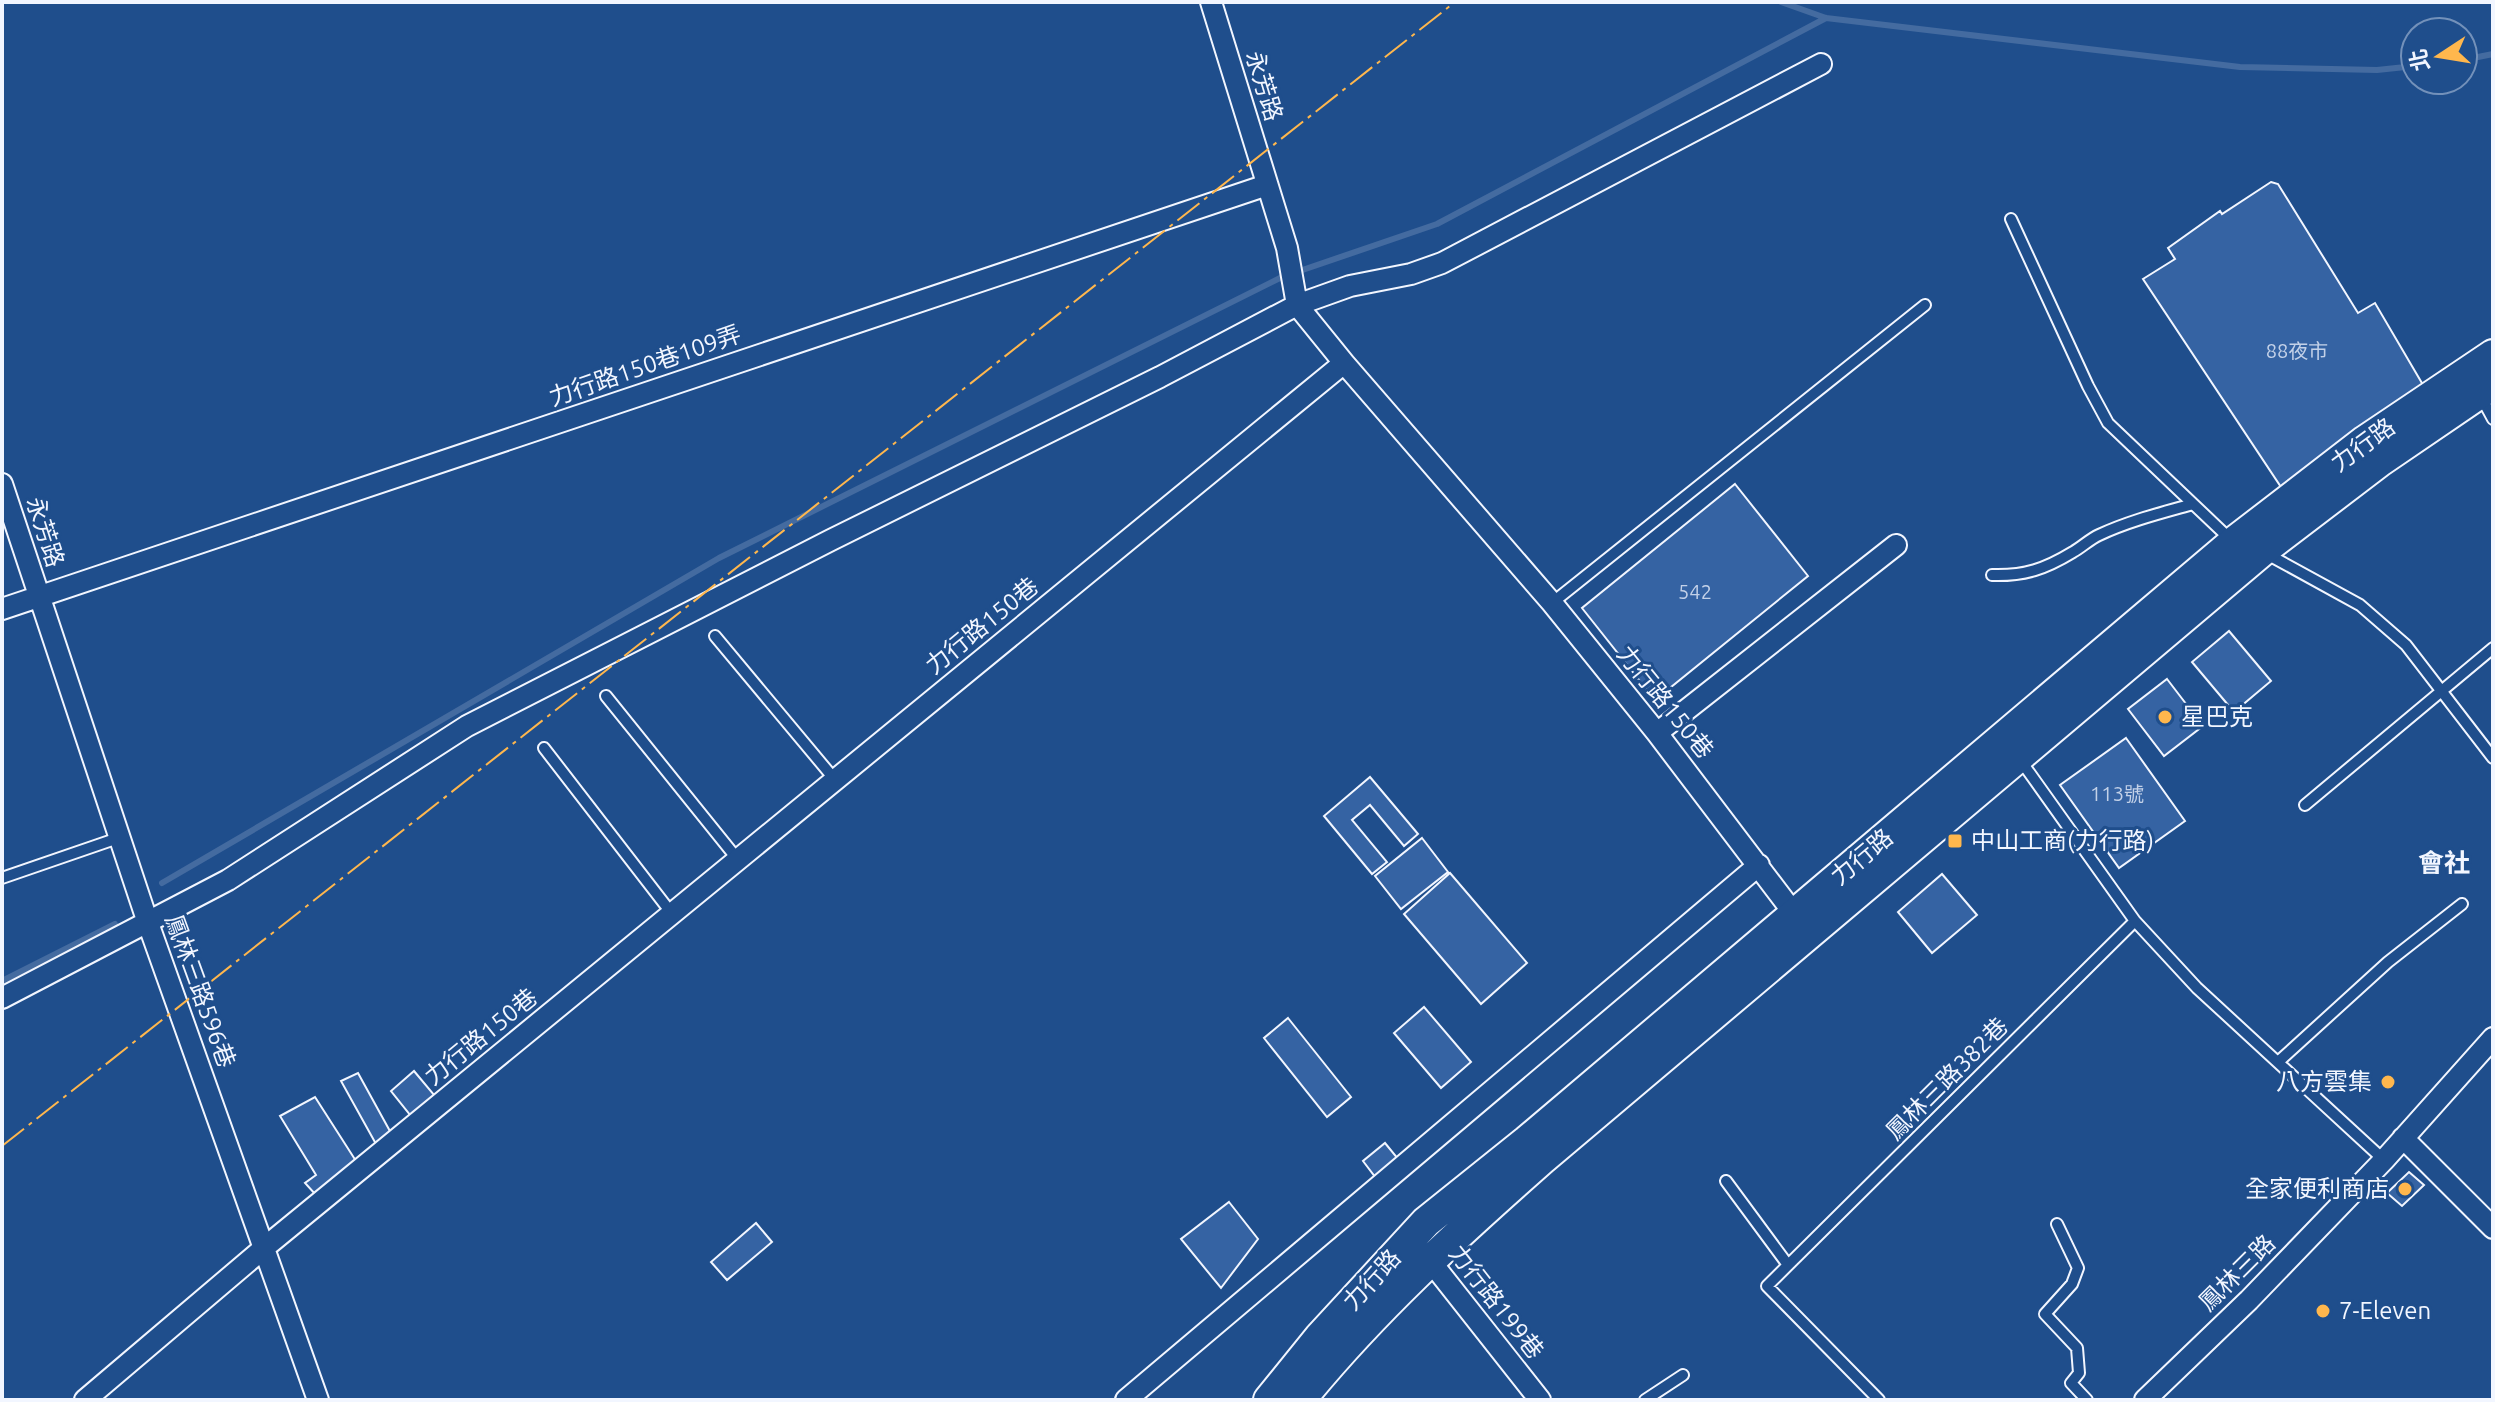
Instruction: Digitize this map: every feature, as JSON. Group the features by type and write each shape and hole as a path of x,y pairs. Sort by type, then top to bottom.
{"main road":[{"name":"力行路","path":"1269,1400 1320,1337 1419,1249 1542,1159 1802,924 2248,547 2483,392 2493,355"},
{"name":"力行路","path":"1802,924 2018,757 2248,547"},
{"name":"力行路","path":"1300,1400 1419,1249"}],"street":[{"name":"永芳路","path":"1211,2 1267,185"},
{"path":"2,998 228,880 467,726 1297,305 1350,286 1411,274 1442,263 1821,64"},
{"path":"1267,185 1287,248 1297,305 1344,363"},
{"name":"力行路150巷109弄","path":"2,609 1267,185"},
{"name":"力行路150巷","path":"85,1400 264,1248 1344,363 1552,603 1657,733 1802,924"},
{"name":"永芳路","path":"2,484 40,597"},
{"path":"1657,733 1896,545"},
{"name":"鳳林三路596巷","path":"40,597 148,923 318,1400"},
{"path":"1126,1400 1759,865"},
{"name":"鳳林三路","path":"2150,1398 2384,1160 2493,1038"},
{"path":"2403,1138 2493,1228"},
{"name":"力行路199巷","path":"1419,1249 1540,1400"}],"lane":[{"path":"2011,219 2108,423 2193,504 2248,547 2360,605 2406,645 2493,758"},
{"path":"1552,603 1925,305"},
{"path":"1992,575 2017,576 2043,568 2118,527 2193,504"},
{"path":"715,636 836,781"},
{"path":"2305,805 2493,648"},
{"path":"606,696 739,861"},
{"path":"544,748 673,915"},
{"path":"2018,757 2135,921 2197,988 2384,1160"},
{"path":"2,878 121,837"},
{"path":"2278,1062 2388,962 2462,904"},
{"name":"鳳林三路382巷","path":"1879,1400 1767,1286 2135,921"},
{"path":"1726,1181 1788,1265"},
{"path":"2057,1224 2078,1268 2072,1284 2045,1314 2077,1348 2079,1373 2071,1383 2087,1400"},
{"path":"1645,1400 1683,1375"}],"building":[{"path":"2271,182 2278,184 2358,313 2375,303 2426,390 2281,487 2143,279 2175,259 2168,248 2220,211 2222,214"},
{"path":"1735,484 1808,576 1655,700 1582,608"},
{"path":"2229,631 2271,681 2234,712 2192,662"},
{"name":"星巴克","path":"2167,679 2203,726 2164,756 2128,709"},
{"path":"2126,738 2185,821 2119,868 2060,785"},
{"path":"1370,777 1418,834 1404,846 1370,805 1352,820 1387,862 1372,874 1324,816"},
{"path":"1422,838 1448,872 1401,909 1375,876"},
{"path":"1450,873 1527,963 1481,1004 1404,914"},
{"path":"1942,874 1977,915 1932,953 1898,912"},
{"path":"1424,1007 1471,1062 1441,1088 1394,1033"},
{"path":"1288,1018 1351,1097 1327,1117 1264,1038"},
{"path":"414,1071 435,1096 411,1116 391,1091"},
{"path":"358,1073 391,1133 376,1144 341,1081"},
{"path":"315,1097 356,1161 316,1195 305,1183 316,1175 280,1116"},
{"path":"1385,1143 1399,1160 1376,1178 1363,1161"},
{"name":"全家便利商店","path":"2409,1172 2424,1185 2402,1206 2387,1193"},
{"path":"1229,1202 1258,1239 1221,1288 1181,1239"},
{"path":"756,1223 772,1242 727,1280 711,1262"}],"waterway":[{"path":"1781,2 1826,18 2240,67 2377,70 2399,68"},
{"path":"162,883 719,558 1282,277 1437,224 1826,18"},
{"path":"2479,57 2493,54"},
{"path":"2,981 115,924"}],"power":[{"path":"2,1146 1455,2"}],"place":[{"name":"星巴克","path":"2165,717"},
{"name":"中山工商(力行路)","path":"1955,841"},
{"name":"八方雲集","path":"2388,1082"},
{"name":"全家便利商店","path":"2405,1189"},
{"name":"7-Eleven","path":"2323,1311"}],"district":[{"name":"會社","path":"2444,863"}]}
